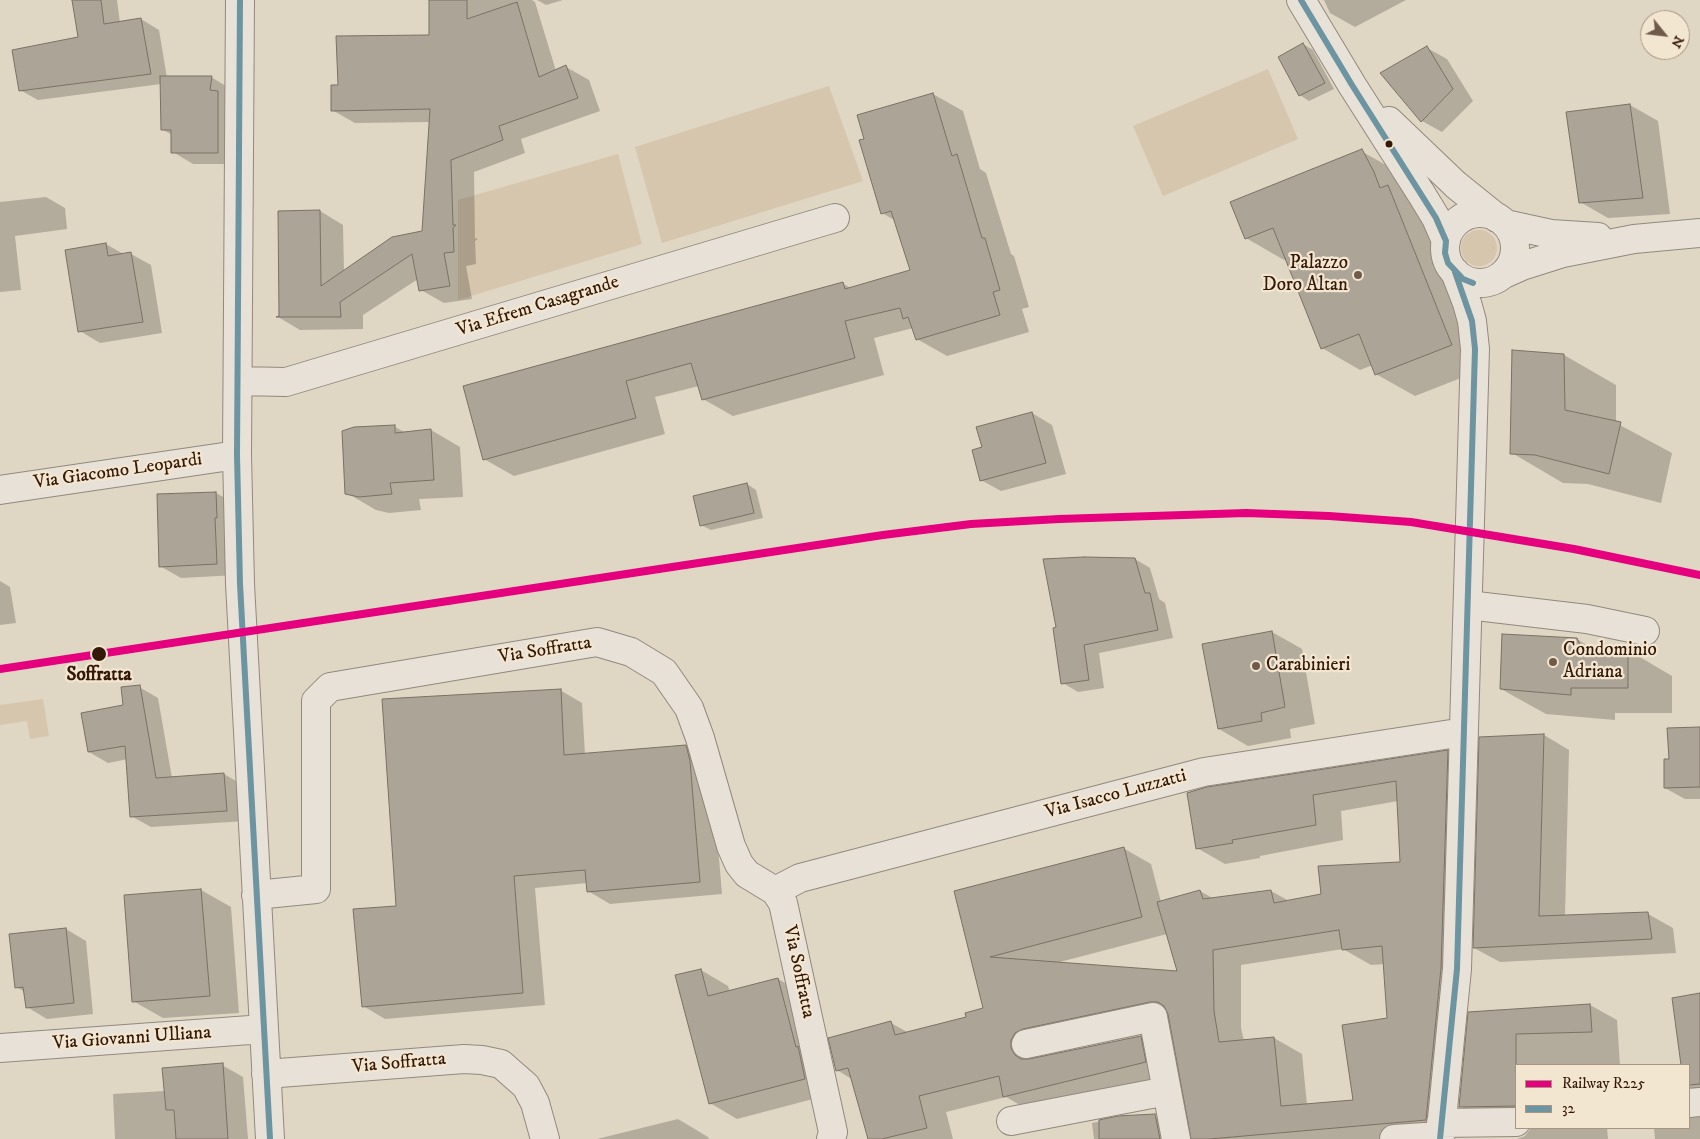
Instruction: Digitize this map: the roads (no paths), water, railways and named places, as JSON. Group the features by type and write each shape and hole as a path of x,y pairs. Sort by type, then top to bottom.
{"street":[{"path":"240,0 237,455 242,633 270,1139"},
{"path":"1301,0 1436,218 1446,241"},
{"path":"1352,85 1456,185 1501,221 1511,233 1515,244 1514,254 1504,274"},
{"path":"1634,239 1551,234 1501,221 1487,214 1476,214 1457,222 1450,231 1446,241 1445,253 1448,263 1455,272 1463,279 1479,283 1495,280 1504,274 1541,259 1634,239 1700,233"},
{"name":"Via Efrem Casagrande","path":"238,381 286,382 835,218"},
{"path":"1440,1132 1457,969 1475,349 1468,302 1455,272"},
{"name":"Via Giacomo Leopardi","path":"0,490 237,455"},
{"path":"1468,604 1587,619 1645,631"},
{"name":"Via Soffratta","path":"256,895 316,889 316,701 330,687 597,642 631,652 664,672 689,708 700,738 731,846 739,864 747,874 776,891 783,903 833,1132 831,1139"},
{"name":"Via Isacco Luzzatti","path":"776,891 800,878 1204,772 1464,732"},
{"path":"1026,1044 1153,1017 1176,1139"},
{"name":"Via Giovanni Ulliana","path":"0,1048 264,1030"},
{"name":"Via Soffratta","path":"266,1074 464,1059 501,1064 526,1086 535,1102 545,1139"},
{"path":"1011,1121 1167,1091"},
{"path":"1394,1139 1515,1122"}],"rail line":[{"name":"R225","path":"0,669 883,535 971,524 1059,519 1246,513 1329,516 1411,522 1574,549 1700,575"}],"place":[{"name":"Palazzo Doro Altan","path":"1358,275"},
{"name":"Soffratta","path":"99,654"},
{"name":"Condominio Adriana","path":"1553,662"},
{"name":"Carabinieri","path":"1256,666"}]}
